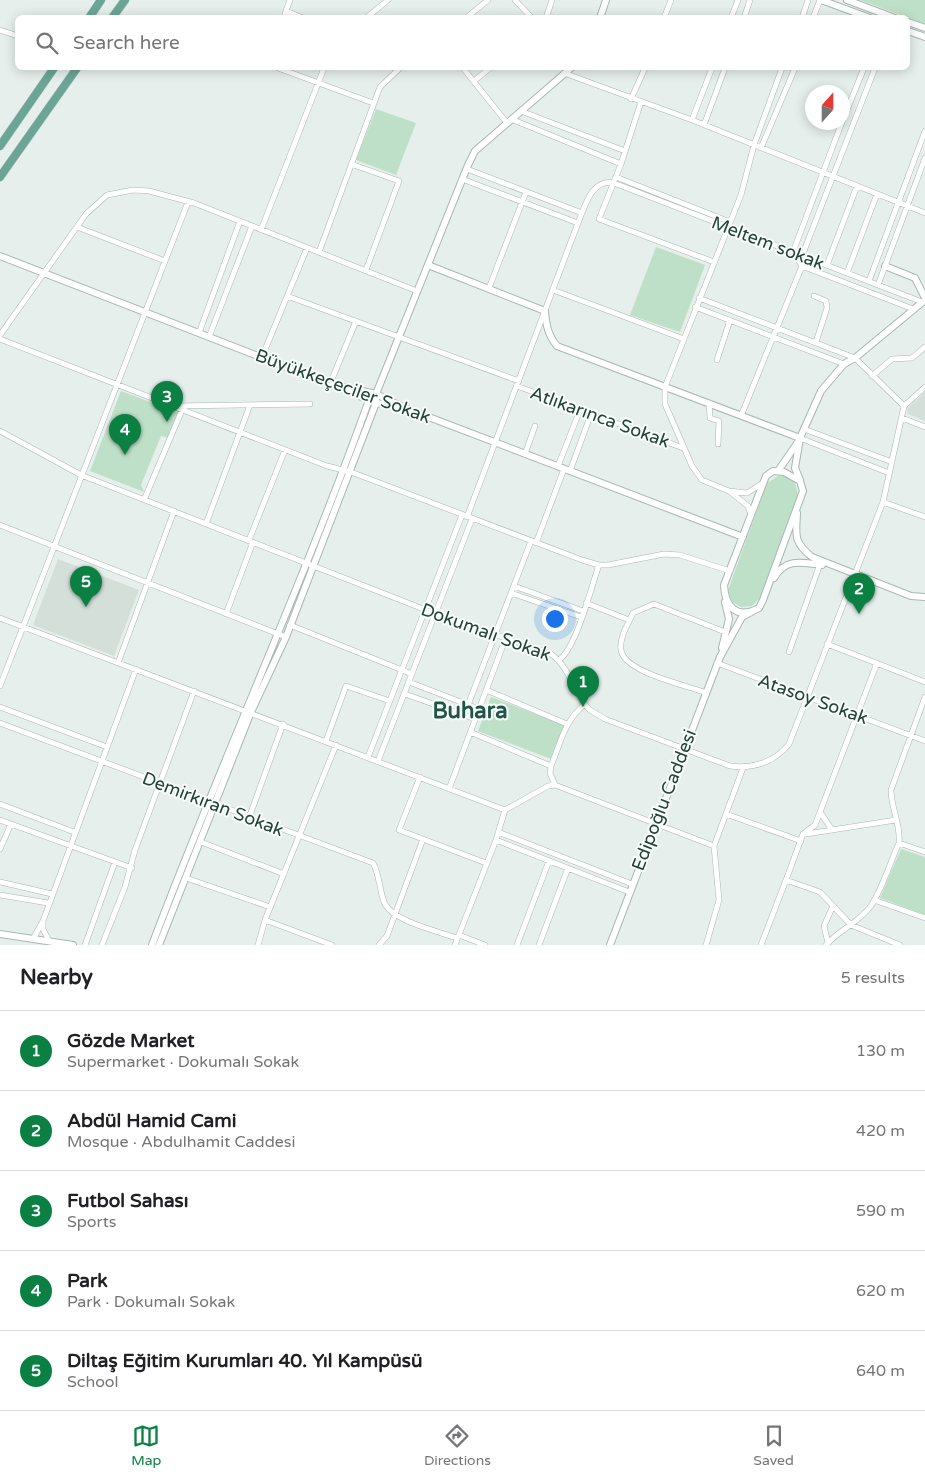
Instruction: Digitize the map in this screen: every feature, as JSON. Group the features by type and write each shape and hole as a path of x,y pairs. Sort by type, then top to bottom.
{"main road":[{"path":"91,15 101,0"},
{"path":"114,15 125,0"},
{"path":"0,146 53,70"},
{"path":"0,177 76,70"}],"street":[{"path":"285,15 290,0"},
{"path":"370,15 388,0"},
{"path":"470,15 488,0"},
{"path":"515,0 529,15"},
{"path":"547,15 552,0"},
{"path":"601,15 606,0"},
{"path":"665,15 671,0"},
{"path":"732,15 738,0"},
{"path":"745,15 750,0"},
{"path":"803,15 808,0"},
{"path":"814,15 821,0 834,2 863,15"},
{"path":"847,0 887,15"},
{"path":"286,11 296,15"},
{"path":"910,23 925,28"},
{"path":"0,30 15,35"},
{"path":"910,32 925,37"},
{"path":"284,70 373,103"},
{"path":"261,230 323,70"},
{"path":"318,252 380,87 398,70"},
{"path":"465,70 509,121 621,164"},
{"path":"474,81 488,70"},
{"path":"152,945 279,635 351,472 376,403 376,394 466,169 476,151 568,70"},
{"path":"631,99 644,70"},
{"path":"692,120 711,70"},
{"path":"704,125 725,70"},
{"path":"763,483 747,493 729,491 702,480 692,466 665,404 665,387 695,306 741,195 754,145 781,70"},
{"path":"761,148 794,70"},
{"path":"850,102 863,70"},
{"path":"741,416 802,266 802,256 874,70"},
{"path":"564,73 692,120 925,213"},
{"path":"641,102 621,164 599,219 714,262"},
{"path":"521,111 625,151"},
{"path":"802,266 793,252 839,130"},
{"path":"869,281 925,131"},
{"path":"878,284 925,158"},
{"path":"351,164 399,181 366,270"},
{"path":"466,169 582,213"},
{"name":"Meltem sokak","path":"616,177 730,222"},
{"path":"462,180 578,224"},
{"path":"368,758 426,610 467,517 582,213 594,190 606,182 614,183"},
{"name":"Meltem sokak","path":"614,183 847,273 924,300"},
{"path":"827,265 857,186"},
{"path":"0,335 86,214 107,195 133,190 149,190 188,202 418,291"},
{"path":"489,288 526,192"},
{"path":"847,273 877,194"},
{"path":"0,686 188,202"},
{"path":"199,333 240,221"},
{"path":"209,337 252,226"},
{"path":"76,227 165,260"},
{"path":"262,357 307,248"},
{"name":"Büyükkeçeciler Sokak","path":"0,256 330,384 376,394 405,408 742,537"},
{"path":"428,265 545,311"},
{"name":"Meltem sokak","path":"802,266 913,309"},
{"path":"778,471 800,438 821,391 844,364 855,358 924,300 915,278 885,266"},
{"path":"553,290 684,339"},
{"name":"Atlıkarınca Sokak","path":"287,296 399,337 518,383 580,410 684,448"},
{"path":"814,296 826,301 828,308 816,342"},
{"path":"699,298 855,358 904,406"},
{"path":"695,306 844,364"},
{"path":"545,311 546,324 550,336 557,346 889,473"},
{"path":"717,360 730,320"},
{"path":"356,321 330,384 376,403 405,408"},
{"path":"0,339 285,450 351,472 599,565 664,554 680,555 730,571"},
{"path":"872,376 892,359 912,358 925,347"},
{"path":"555,785 550,773 551,766 568,724 574,713 584,705 605,719 730,766 744,768 755,766 780,755 789,744 883,502 904,406 925,387"},
{"path":"248,711 286,637 343,470 369,400 376,394"},
{"path":"708,403 710,418 719,421 718,444"},
{"path":"173,406 310,404"},
{"path":"206,524 250,405"},
{"path":"144,500 182,410"},
{"path":"564,469 580,410"},
{"path":"468,705 511,593 564,469 591,414"},
{"path":"902,418 925,427"},
{"path":"525,454 536,426"},
{"path":"804,429 892,462"},
{"name":"Dokumalı Sokak","path":"0,431 81,475 426,610 505,640 551,654 559,660 568,672 584,705"},
{"path":"718,660 742,617 759,608 766,592 802,491 795,468 800,438"},
{"path":"226,614 285,450"},
{"path":"718,660 728,619 724,585 766,476 773,471 778,471 793,475 800,481"},
{"path":"729,491 748,506 751,515"},
{"path":"883,502 925,517"},
{"path":"797,507 796,537 801,548 812,557 830,566 911,596 925,597"},
{"path":"118,662 174,511"},
{"path":"378,761 435,613 467,517"},
{"path":"0,525 286,637"},
{"path":"766,592 783,566 796,561 830,566"},
{"path":"788,652 820,564"},
{"path":"559,660 566,655 599,565"},
{"path":"514,586 583,611"},
{"path":"511,593 581,617"},
{"path":"725,600 731,608 738,611 746,613 753,611"},
{"path":"586,603 629,620"},
{"path":"704,692 635,668 624,659 621,651 621,640 633,613 654,604 725,632"},
{"path":"0,618 283,724 504,810"},
{"path":"290,626 412,674"},
{"path":"449,789 505,640"},
{"path":"827,644 925,682"},
{"name":"Edipoğlu Caddesi","path":"610,945 685,748 704,692 718,660"},
{"name":"Atasoy Sokak","path":"718,660 807,697 925,741"},
{"path":"761,945 803,834 815,824 820,812 877,663"},
{"path":"35,941 136,669"},
{"path":"409,682 479,709"},
{"path":"326,741 346,686 390,701"},
{"path":"486,690 568,724"},
{"path":"102,945 132,868 135,850 194,691"},
{"path":"404,694 475,719"},
{"path":"833,906 824,926 827,944 871,906 899,842 900,834 891,790 925,697"},
{"path":"0,707 107,747"},
{"name":"Demirkıran Sokak","path":"0,723 211,804 373,863 377,869 386,906 395,915"},
{"path":"249,818 283,724"},
{"path":"470,732 551,766"},
{"path":"258,945 265,920 336,745"},
{"path":"706,945 719,900 714,846 744,768"},
{"path":"420,777 399,830 486,863"},
{"path":"457,941 496,840 504,810 548,786 555,785 714,846"},
{"path":"0,804 74,832"},
{"path":"159,945 200,842 211,804"},
{"path":"820,812 832,830"},
{"path":"726,814 800,841"},
{"path":"0,820 132,868"},
{"path":"803,834 896,820"},
{"path":"0,849 11,824"},
{"path":"498,832 632,884"},
{"path":"379,945 387,936 423,839"},
{"path":"496,840 629,892"},
{"path":"200,842 284,874"},
{"path":"899,842 925,852"},
{"path":"517,945 549,861"},
{"path":"85,945 115,862"},
{"path":"539,945 568,868"},
{"path":"186,878 270,908"},
{"path":"786,880 820,892 851,925 900,945"},
{"path":"0,882 52,894"},
{"path":"0,895 48,903"},
{"path":"874,900 925,918"},
{"path":"395,915 457,941 485,945"},
{"path":"265,920 332,945"},
{"path":"43,922 43,929 49,941"},
{"path":"0,934 35,941 73,945"}],"shaded area":[{"path":"925,392 925,421 908,414 907,409"},
{"path":"58,559 139,590 114,656 33,625"}],"green space":[{"path":"860,0 925,0 925,24 910,18 910,15 901,15"},
{"path":"376,109 416,123 396,175 356,160"},
{"path":"656,247 705,265 680,332 630,315"},
{"path":"121,391 179,413 169,438 161,436 141,485 144,492 90,471"},
{"path":"778,476 787,477 793,481 797,488 798,497 760,598 752,606 741,607 732,602 728,590 767,483"},
{"path":"491,697 564,725 551,759 478,731"},
{"path":"901,849 925,857 925,915 880,898"}],"place":[{"name":"Futbol Sahası","path":"167,422"},
{"name":"Park","path":"125,455"},
{"name":"Diltaş Eğitim Kurumları 40. Yıl Kampüsü","path":"86,607"},
{"name":"Abdül Hamid Cami","path":"859,614"},
{"name":"Gözde Market","path":"583,707"}],"district":[{"name":"Buhara","path":"470,710"}]}
